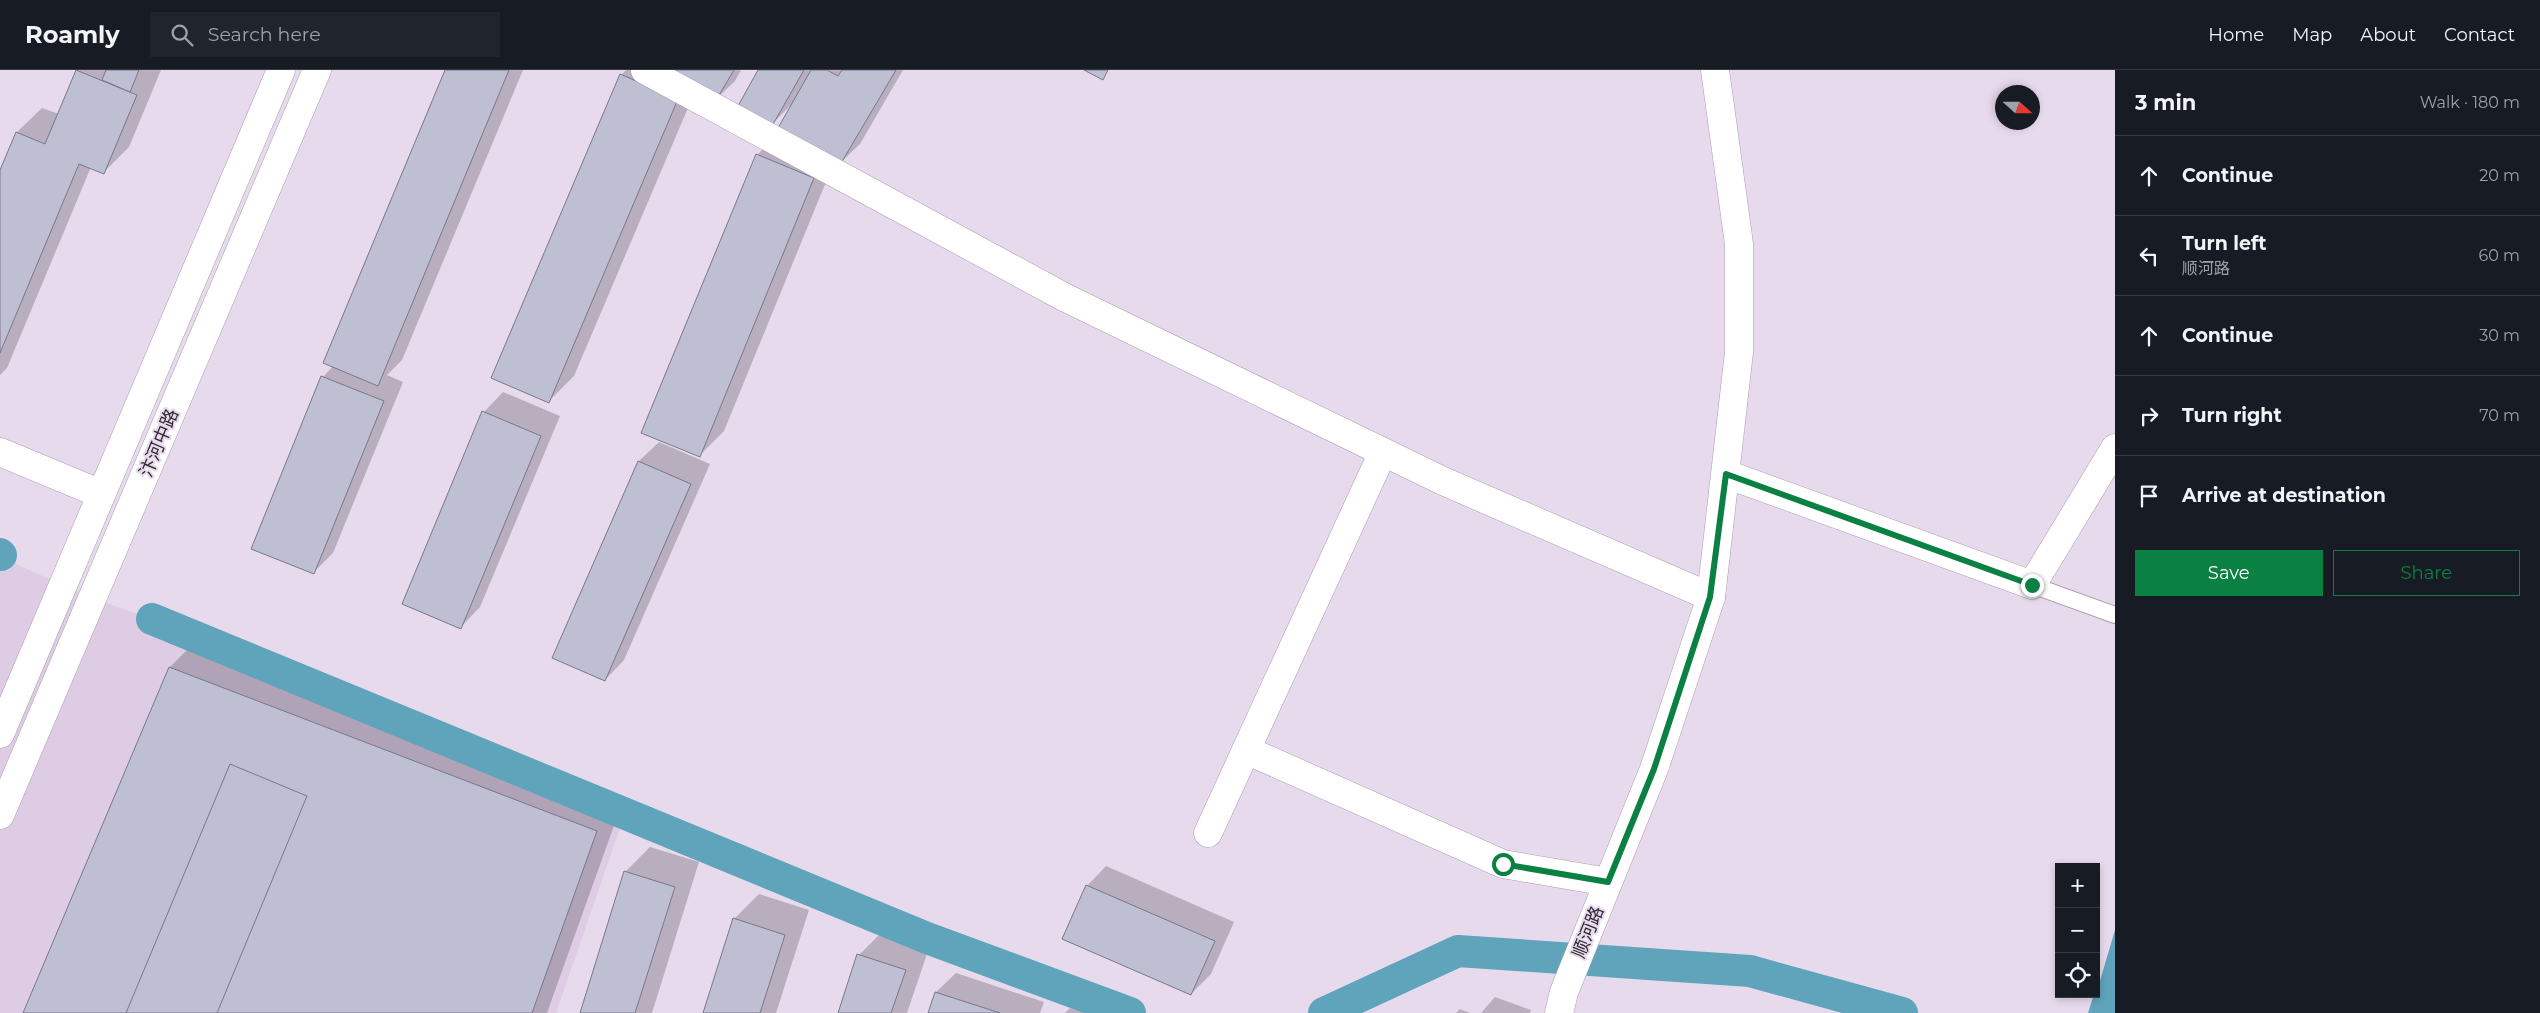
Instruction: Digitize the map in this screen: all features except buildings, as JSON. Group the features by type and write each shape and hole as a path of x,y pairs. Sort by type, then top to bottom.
{"street":[{"name":"汴河中路","path":"0,734 281,70"},
{"name":"汴河中路","path":"0,815 317,70"},
{"path":"646,70 1064,297 1443,481 1710,597"},
{"name":"顺河路","path":"1562,1003 1605,889 1654,769 1710,597 1739,352 1739,244 1715,70"},
{"path":"1726,474 2032,585 2115,448"},
{"path":"0,452 101,494"},
{"path":"1208,833 1383,452"},
{"path":"1246,750 1503,864 1605,889"}],"lane":[{"path":"2032,585 2115,615"}],"shaded area":[{"path":"0,557 92,598 152,619 625,814 556,1013 0,1013"}],"water":[{"path":"2115,930 2115,1013 2088,1013 2093,998 2100,998 2100,981"}],"waterway":[{"path":"152,619 927,938 1130,1013"},
{"path":"1324,1013 1458,951 1750,971 1902,1013"}],"route":[{"path":"1503,864 1608,882 1654,769 1710,597 1726,474 2032,585"}]}
